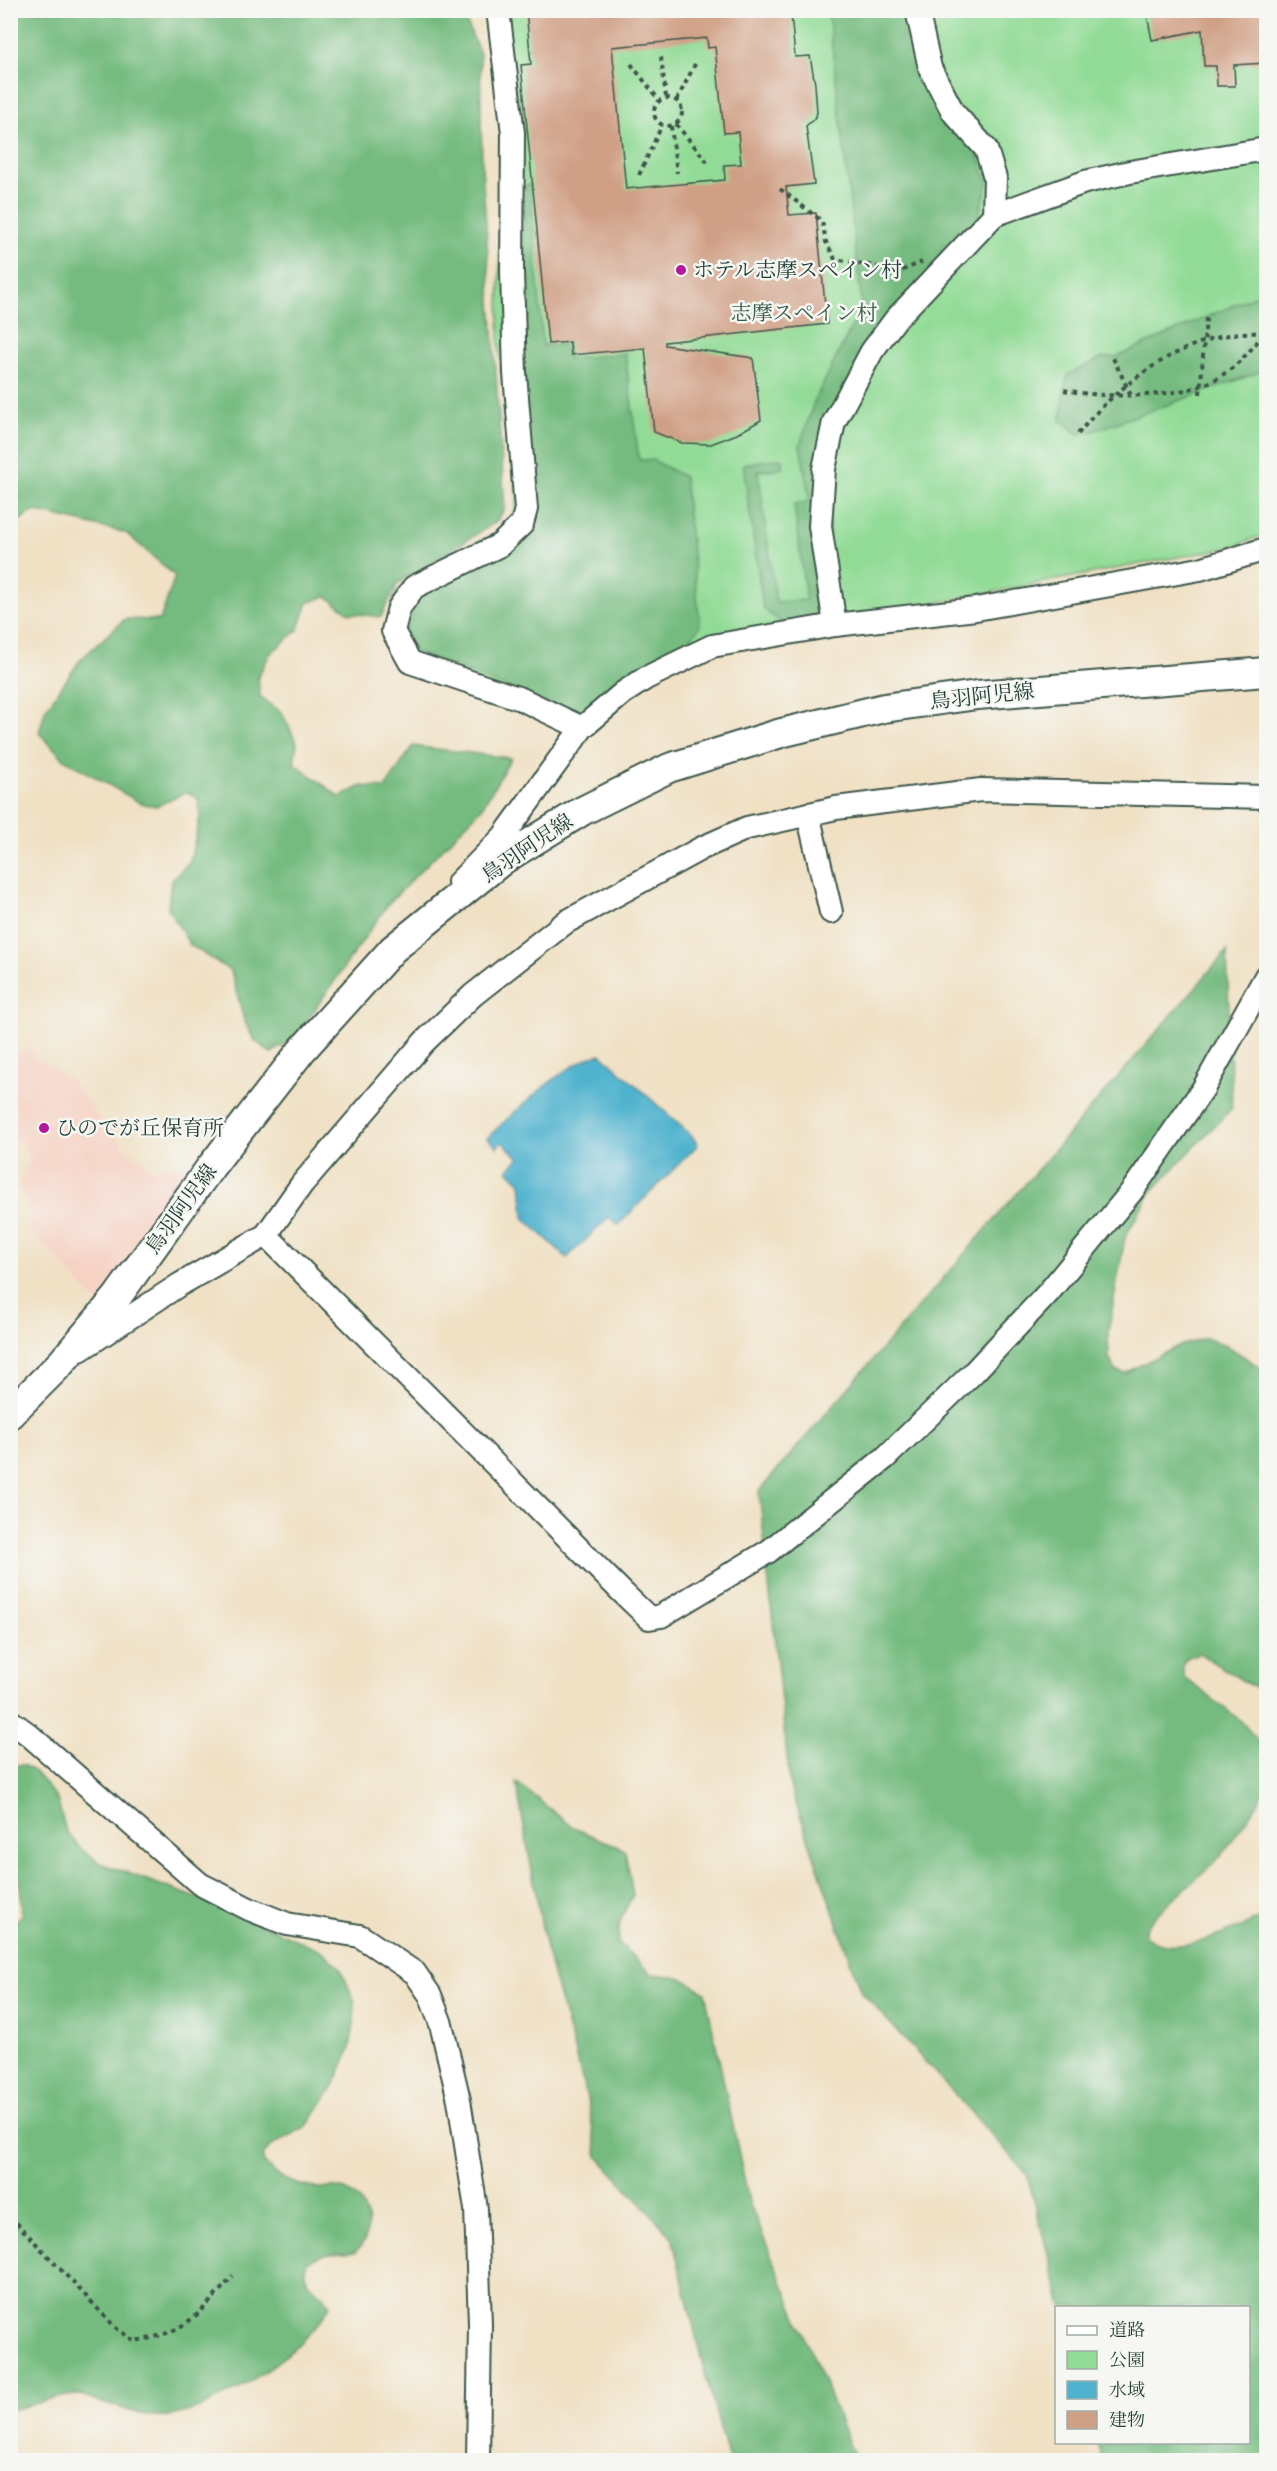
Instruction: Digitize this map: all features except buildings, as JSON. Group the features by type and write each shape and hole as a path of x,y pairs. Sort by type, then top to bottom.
{"main road":[{"name":"鳥羽阿児線","path":"10,1414 61,1363 117,1296 210,1168 302,1050 393,949 504,859 582,811 681,765 781,733 884,708 977,694 1266,672"}],"street":[{"path":"498,10 513,133 514,362 526,509 522,524 500,546 414,587 399,608 393,631 410,662 521,699 582,728"},
{"path":"917,10 930,69 953,112 986,149 995,178 994,215"},
{"path":"835,625 820,526 824,469 834,422 872,351 895,321 994,215 1086,182 1266,149"},
{"path":"393,949 503,837 582,728 623,693 646,678 712,646 835,625 976,609 1035,599 1200,569 1266,549"},
{"path":"61,1363 179,1285 266,1235 302,1184 424,1042 473,995 575,917 702,848 747,828 808,814 904,798 981,790 1266,797"},
{"path":"808,814 831,912"},
{"path":"266,1235 623,1593 649,1618 661,1617 769,1551 885,1458 974,1372 1048,1293 1132,1191 1203,1089 1263,983"},
{"path":"10,1721 28,1734 200,1884 249,1909 287,1924 360,1936 415,1973 430,1995 441,2024 459,2100 476,2209 480,2324 478,2460"}],"path":[{"path":"660,57 666,97"},
{"path":"676,100 696,62"},
{"path":"631,63 659,100"},
{"path":"677,173 674,125 682,112 676,100 666,97 659,100 653,111 656,120 662,125 674,125 709,164"},
{"path":"639,175 662,125"},
{"path":"1200,394 1206,318"},
{"path":"1078,434 1113,395 1183,350 1234,333 1266,332"},
{"path":"1064,390 1085,394 1131,395 1200,386 1226,373 1266,332"},
{"path":"1113,358 1131,395"},
{"path":"10,2216 116,2328 134,2341 158,2338 186,2324 201,2312 233,2276"}],"shaded area":[{"path":"32,1050 36,1060 43,1060 71,1080 107,1128 128,1151 142,1160 151,1170 207,1162 101,1307 29,1229 32,1216 18,1186 29,1163 29,1153 19,1140 11,1136 10,1052"}],"green space":[{"path":"11,11 462,11 480,54 482,167 505,508 496,522 397,584 381,617 349,613 326,596 308,603 298,630 270,654 258,677 260,696 282,713 297,743 294,763 340,797 362,786 385,788 413,746 511,758 482,808 388,904 295,1038 271,1053 254,1040 244,1020 231,971 190,945 168,908 171,881 190,861 200,817 198,798 186,792 157,806 142,804 64,759 39,733 45,710 81,659 125,619 160,620 175,576 126,533 35,511 11,525"},
{"name":"志摩スペイン村","path":"491,11 1266,11 1266,534 1232,547 860,617 705,637 685,653 579,722 552,723 453,686 386,632 395,593 435,560 503,531 512,520 517,500 499,347 501,130"},
{"path":"828,11 911,11 976,149 988,183 976,224 832,410 826,615 819,623 788,624 776,619 763,607 743,464 782,458 782,468 758,471 776,602 806,600 794,504 810,501 800,445 814,402 862,306"},
{"path":"530,184 543,346 567,344 568,359 625,353 639,460 653,460 684,477 700,625 693,636 675,654 613,688 577,715 415,652 405,634 403,611 420,589 528,527 519,337 525,186"},
{"path":"1266,291 1266,370 1096,430 1078,434 1061,421 1068,375 1101,358 1116,357"},
{"path":"1227,951 1232,1108 1151,1192 1125,1237 1108,1332 1109,1357 1115,1371 1125,1373 1176,1347 1206,1338 1226,1345 1266,1371 1266,1692 1248,1684 1199,1653 1186,1659 1183,1669 1185,1678 1240,1720 1266,1750 1266,1784 1257,1805 1221,1856 1157,1914 1145,1929 1145,1936 1158,1943 1188,1944 1266,1917 1266,2460 1102,2460 1097,2444 1250,2444 1250,2306 1062,2306 1027,2174 860,1990 790,1786 759,1491"},
{"path":"10,1765 23,1765 35,1772 57,1799 66,1831 81,1849 100,1863 222,1907 322,1951 340,1967 355,2002 350,2048 334,2086 307,2126 273,2145 264,2153 263,2161 278,2175 297,2184 315,2188 341,2189 351,2193 363,2206 366,2214 368,2222 365,2238 355,2252 321,2255 307,2262 305,2276 330,2305 303,2340 259,2376 210,2403 187,2412 167,2416 149,2415 78,2395 11,2410 10,1929 22,1913 20,1888 11,1844"},
{"path":"516,1782 574,1828 625,1850 633,1895 620,1921 618,1942 651,1974 680,1977 705,1992 749,2202 856,2460 729,2460 703,2366 672,2237 598,2157 586,2093 546,1949"}],"water":[{"path":"601,1054 692,1136 698,1145 618,1225 609,1217 567,1258 524,1218 521,1183 508,1170 519,1158 502,1142 497,1147 487,1138 557,1077 587,1059"}],"place":[{"name":"ホテル志摩スペイン村","path":"681,270"},
{"name":"ひのでが丘保育所","path":"44,1128"}]}
